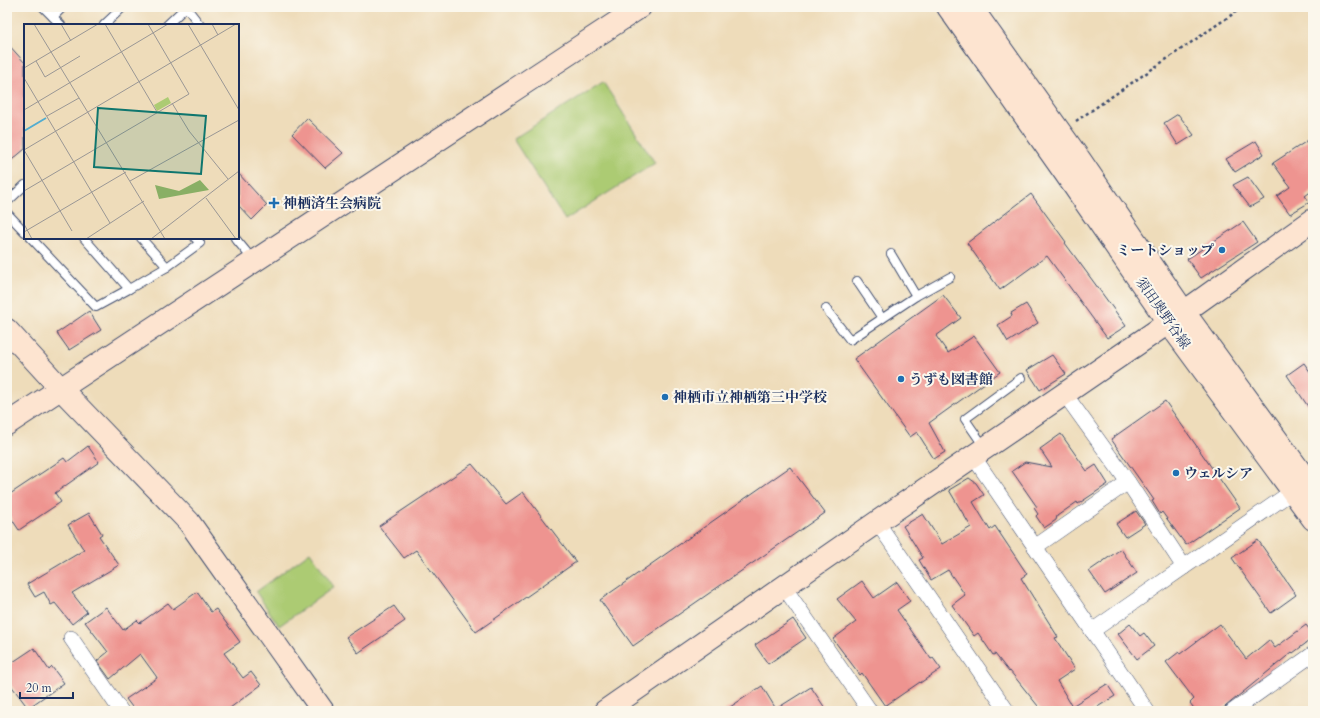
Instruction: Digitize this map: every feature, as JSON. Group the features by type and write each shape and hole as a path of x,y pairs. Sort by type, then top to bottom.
{"street":[{"path":"7,424 640,7"},
{"name":"須田奥野谷線","path":"948,7 1065,173 1307,485 1313,519"},
{"name":"須田奥野谷線","path":"971,7 1080,160 1176,317"},
{"path":"605,711 1176,317 1313,220"},
{"path":"7,330 61,389 189,522 323,711"},
{"path":"1064,393 1128,482 1184,567"},
{"path":"979,452 1035,547 1147,711"},
{"path":"1035,547 1128,482"},
{"path":"1092,631 1184,567 1307,485"},
{"path":"877,522 1007,711"},
{"path":"784,587 870,711"},
{"path":"71,638 121,711"},
{"path":"1233,711 1313,654"}],"lane":[{"path":"43,7 60,24"},
{"path":"53,17 63,7"},
{"path":"105,24 123,7"},
{"path":"168,24 186,7 199,24"},
{"path":"7,202 24,186"},
{"path":"7,213 24,231"},
{"path":"32,239 96,307 167,267 200,243 197,239"},
{"path":"85,239 129,289"},
{"path":"142,239 167,267"},
{"path":"236,239 254,261"},
{"path":"891,254 916,296"},
{"path":"826,309 850,340 916,296 950,278"},
{"path":"857,281 882,318"},
{"path":"979,452 964,419 1021,378"}],"path":[{"path":"1075,122 1243,7"}],"green space":[{"path":"603,82 655,163 565,220 513,139"},
{"path":"310,552 334,587 279,626 256,592"}],"building":[{"path":"7,43 24,62 24,150 7,164"},
{"path":"1178,114 1194,135 1178,145 1164,123"},
{"path":"307,118 343,153 325,168 292,134"},
{"path":"1313,137 1313,190 1305,196 1310,202 1290,214 1277,196 1290,187 1273,163"},
{"path":"1256,141 1264,154 1235,172 1226,159"},
{"path":"239,174 267,205 252,220 239,206"},
{"path":"1248,177 1264,199 1250,207 1233,185"},
{"path":"1031,194 1126,326 1107,338 1047,256 1000,290 967,243"},
{"name":"ミートショップ","path":"1243,222 1257,242 1201,278 1187,259"},
{"path":"943,295 961,318 936,336 948,353 974,336 1000,372 929,423 945,452 934,459 917,432 910,437 854,359"},
{"path":"1026,304 1038,323 1008,342 998,325 1012,316 1011,313"},
{"path":"89,311 101,330 69,350 57,333"},
{"path":"1052,355 1066,374 1040,390 1027,370"},
{"path":"1304,363 1313,376 1313,414 1287,375"},
{"name":"ウェルシア","path":"1165,401 1240,508 1186,545 1162,512 1160,514 1152,501 1154,500 1111,439"},
{"path":"1061,434 1087,471 1096,465 1108,484 1078,504 1077,502 1057,516 1056,520 1044,528 1036,516 1038,514 1034,508 1037,507 1012,471 1025,462 1052,467 1040,449"},
{"path":"88,446 99,462 55,493 61,502 19,530 7,512 7,496 64,458 67,462"},
{"path":"472,464 506,504 523,492 576,562 476,632 416,550 404,558 379,526"},
{"path":"790,467 825,513 633,646 600,600"},
{"path":"969,478 976,483 984,495 973,502 990,530 995,526 1027,574 1021,578 1058,637 1055,638 1075,669 1057,681 1072,706 1107,684 1115,696 1091,711 1042,711 1010,671 1009,672 995,654 993,655 978,633 974,636 952,605 965,595 948,570 931,580 919,560 923,558 903,526 923,514 942,544 971,527 949,490"},
{"path":"1136,511 1145,524 1125,537 1116,524"},
{"path":"89,513 102,534 99,536 119,565 72,593 87,612 72,624 55,603 51,605 44,592 35,597 27,584 84,550 68,525"},
{"path":"1258,540 1296,595 1271,613 1232,558"},
{"path":"1121,549 1137,573 1105,594 1089,571"},
{"path":"862,581 874,598 897,582 910,601 897,610 931,659 933,658 941,669 885,706 862,673 860,675 833,639 856,622 837,599"},
{"path":"197,592 211,612 216,609 240,642 224,653 243,678 251,672 261,685 226,711 135,711 126,699 157,678 156,676 140,654 110,679 97,661 108,652 85,622 106,607 123,630 137,620 140,623 168,603 173,609"},
{"path":"394,606 405,621 358,653 346,637"},
{"path":"793,619 806,638 768,664 755,645"},
{"path":"1130,624 1140,636 1144,633 1154,646 1137,659 1118,634"},
{"path":"1220,624 1246,659 1269,640 1275,648 1306,625 1313,634 1313,638 1293,653 1292,652 1220,711 1196,711 1190,703 1194,699 1166,662 1179,652 1180,654"},
{"path":"34,648 49,670 52,667 64,683 28,708 7,680 7,666"},
{"path":"762,686 776,709 811,687 827,711 724,711"}],"place":[{"name":"神栖済生会病院","path":"274,203"},
{"name":"ミートショップ","path":"1222,250"},
{"name":"うずも図書館","path":"901,379"},
{"name":"神栖市立神栖第三中学校","path":"665,397"},
{"name":"ウェルシア","path":"1176,473"}]}
